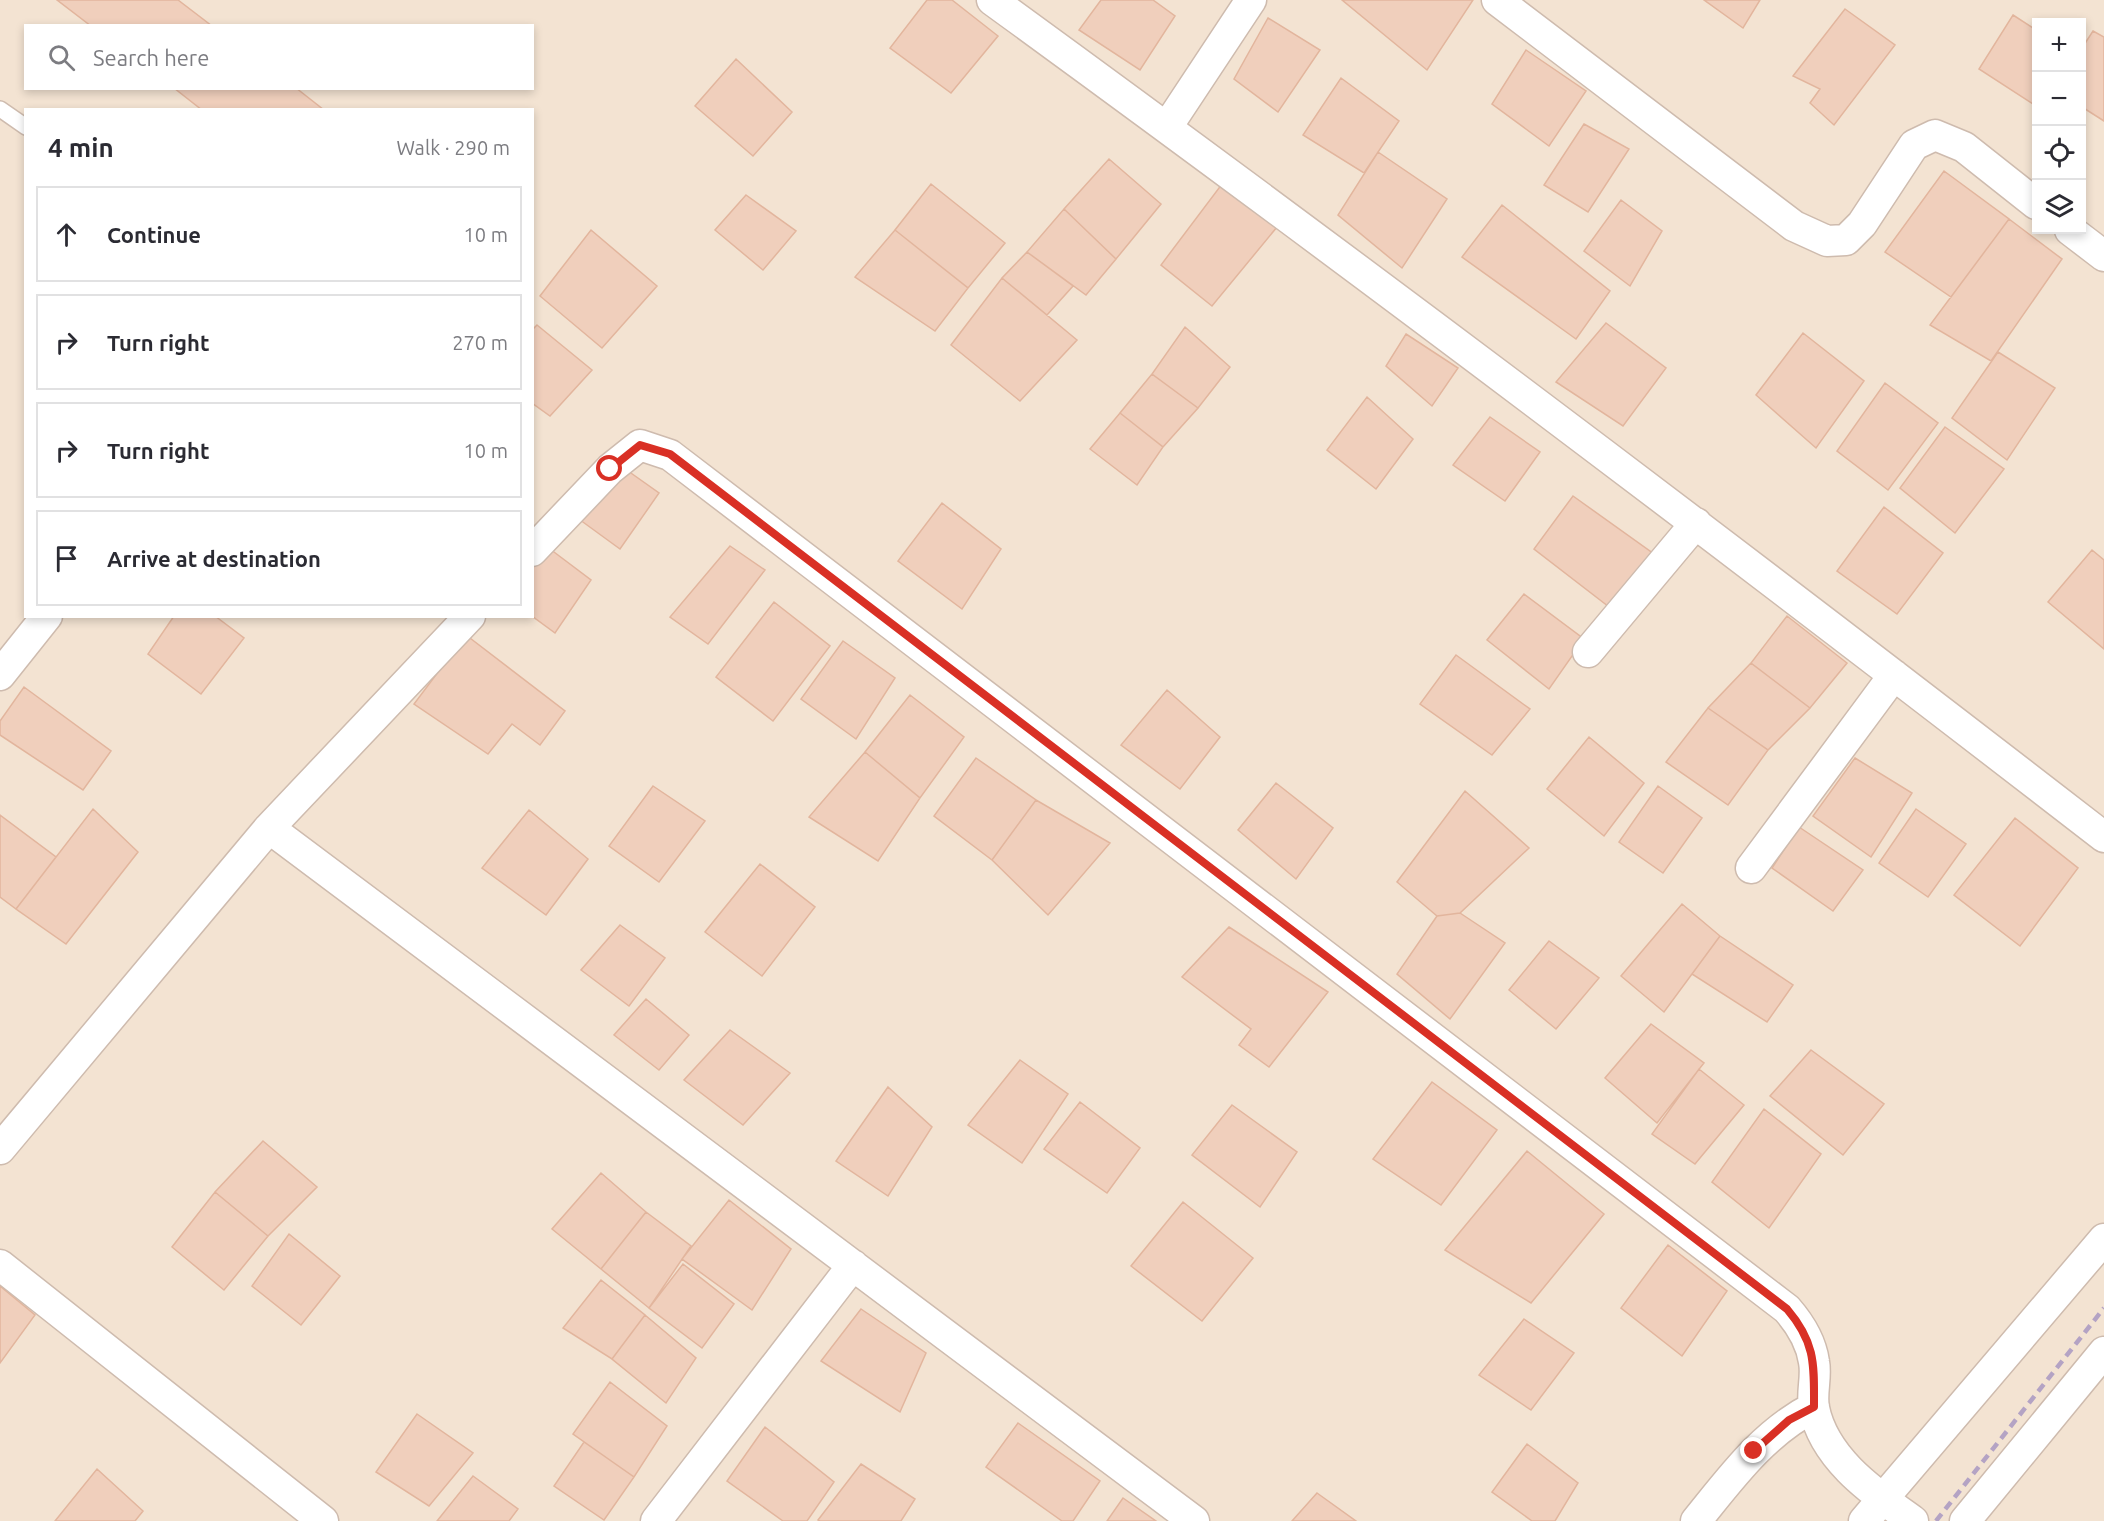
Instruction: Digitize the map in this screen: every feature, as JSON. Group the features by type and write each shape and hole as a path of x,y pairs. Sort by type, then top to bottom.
{"street":[{"path":"992,0 1167,127 1696,523 2104,837"},
{"path":"1167,127 1251,0"},
{"path":"1497,0 1794,226 1827,241 1846,240 1862,224 1914,145 1935,135 1964,147 2032,200"},
{"path":"2075,234 2104,256"},
{"path":"534,549 610,469 640,445 670,454 1787,1309 1803,1328 1814,1362 1814,1407 1826,1443 1872,1509 1913,1521"},
{"path":"1588,652 1696,523"},
{"path":"0,675 45,618"},
{"path":"2,1141 269,828 468,618"},
{"path":"1752,868 1894,675"},
{"path":"269,828 1194,1521"},
{"path":"1872,1509 2104,1239"},
{"path":"0,1265 323,1521"},
{"path":"656,1521 853,1265"},
{"path":"1965,1521 2104,1352"},
{"path":"1696,1521 1754,1451 1789,1420 1814,1407"}],"lane":[{"path":"0,109 24,126"}],"shaded area":[{"path":"0,0 2104,0 2104,1521 0,1521"}],"building":[{"path":"57,0 178,0 209,24 88,24"},
{"path":"927,0 952,0 998,36 951,93 890,48"},
{"path":"1101,0 1153,0 1175,16 1140,70 1079,30"},
{"path":"1342,0 1473,0 1427,70"},
{"path":"1704,0 1760,0 1743,28"},
{"path":"1845,9 1895,45 1834,125 1810,103 1820,89 1793,76"},
{"path":"2013,15 2032,27 2032,103 1979,69"},
{"path":"1268,18 1320,50 1278,112 1234,79"},
{"path":"2093,31 2104,37 2104,121 2086,110 2086,42"},
{"path":"1526,50 1586,91 1549,146 1492,104"},
{"path":"736,59 792,112 753,156 695,106"},
{"path":"1341,78 1399,121 1364,173 1303,135"},
{"path":"177,90 299,90 321,108 199,108"},
{"path":"1584,124 1629,149 1588,212 1544,185"},
{"path":"1378,152 1447,199 1402,268 1338,215"},
{"path":"1109,159 1161,204 1116,259 1064,209"},
{"path":"1944,171 2009,219 1951,297 1885,252"},
{"path":"931,184 1005,243 968,288 895,230"},
{"path":"1222,184 1277,227 1212,306 1161,265"},
{"path":"746,195 796,231 763,270 715,230"},
{"path":"1621,200 1662,231 1630,286 1584,251"},
{"path":"1502,205 1610,291 1576,339 1462,257"},
{"path":"1064,209 1116,259 1086,295 1027,252"},
{"path":"2009,219 2062,259 1991,361 1930,325"},
{"path":"591,230 657,286 602,348 540,296"},
{"path":"895,230 968,288 935,331 855,277"},
{"path":"1027,252 1073,286 1047,315 1002,278"},
{"path":"1002,278 1077,340 1020,401 951,345"},
{"path":"1606,323 1666,368 1623,426 1556,382"},
{"path":"537,325 592,370 550,416 534,404 534,328"},
{"path":"1185,327 1230,367 1198,408 1152,374"},
{"path":"1803,333 1864,381 1816,448 1756,395"},
{"path":"1406,334 1458,368 1432,406 1386,366"},
{"path":"1998,352 2055,388 2007,460 1952,418"},
{"path":"1152,374 1198,408 1163,447 1120,413"},
{"path":"1885,383 1938,423 1888,490 1837,451"},
{"path":"1367,397 1413,439 1376,489 1327,450"},
{"path":"1120,413 1163,447 1137,485 1090,449"},
{"path":"1490,417 1540,452 1505,501 1453,465"},
{"path":"1945,427 2004,469 1955,533 1900,488"},
{"path":"621,466 659,493 620,549 576,517"},
{"path":"1573,496 1654,554 1613,610 1534,549"},
{"path":"942,503 1001,549 962,609 898,561"},
{"path":"1884,507 1943,553 1897,614 1837,571"},
{"path":"546,546 591,580 555,633 534,617 534,559"},
{"path":"730,546 765,570 708,644 670,617"},
{"path":"2092,550 2104,560 2104,649 2048,602"},
{"path":"1524,594 1584,639 1549,689 1487,640"},
{"path":"774,602 830,646 773,721 716,677"},
{"path":"1787,616 1847,663 1810,708 1751,663"},
{"path":"173,618 218,618 244,638 201,694 148,654"},
{"path":"466,635 565,711 540,745 512,724 488,754 414,704"},
{"path":"843,641 895,678 856,739 801,699"},
{"path":"1456,655 1530,709 1492,755 1420,704"},
{"path":"1751,663 1810,708 1768,750 1708,708"},
{"path":"24,687 111,751 83,790 0,735 0,721"},
{"path":"1167,690 1220,737 1180,789 1121,745"},
{"path":"910,695 964,737 920,798 865,752"},
{"path":"1708,708 1768,750 1728,805 1666,762"},
{"path":"1589,737 1644,783 1604,836 1547,789"},
{"path":"865,752 920,798 878,861 809,817"},
{"path":"976,758 1036,800 992,860 934,816"},
{"path":"1855,758 1912,793 1871,857 1813,816"},
{"path":"1276,783 1333,828 1296,879 1238,830"},
{"path":"653,786 705,821 659,882 609,846"},
{"path":"1658,786 1702,818 1663,873 1619,842"},
{"path":"1465,791 1529,848 1460,913 1437,916 1397,882"},
{"path":"1036,800 1110,843 1048,915 992,860"},
{"path":"93,809 138,852 66,944 16,909"},
{"path":"1916,809 1966,844 1928,897 1879,863"},
{"path":"529,810 588,859 546,915 482,868"},
{"path":"0,815 56,857 16,909 0,897"},
{"path":"2015,818 2078,868 2020,946 1954,895"},
{"path":"1799,827 1863,870 1833,911 1772,868"},
{"path":"760,864 815,907 762,976 705,932"},
{"path":"1682,904 1720,936 1664,1012 1621,976"},
{"path":"1460,913 1505,943 1450,1019 1397,974 1437,916"},
{"path":"620,925 665,958 629,1006 581,970"},
{"path":"1229,927 1328,992 1269,1067 1239,1045 1251,1029 1182,977"},
{"path":"1720,936 1793,985 1767,1022 1692,974"},
{"path":"1549,941 1599,978 1556,1029 1509,990"},
{"path":"646,999 689,1035 659,1070 614,1035"},
{"path":"1651,1024 1704,1063 1657,1123 1605,1078"},
{"path":"730,1030 790,1073 743,1125 684,1080"},
{"path":"1811,1050 1884,1104 1843,1155 1770,1096"},
{"path":"1020,1060 1068,1094 1022,1163 968,1125"},
{"path":"1699,1069 1744,1105 1695,1164 1652,1134"},
{"path":"1432,1082 1497,1130 1441,1205 1373,1159"},
{"path":"888,1087 932,1127 888,1196 836,1161"},
{"path":"1080,1102 1140,1148 1107,1193 1044,1149"},
{"path":"1232,1105 1297,1152 1260,1207 1192,1155"},
{"path":"1764,1109 1821,1154 1769,1228 1712,1182"},
{"path":"263,1141 317,1187 268,1236 215,1192"},
{"path":"1527,1151 1604,1214 1531,1303 1445,1250"},
{"path":"601,1173 646,1212 601,1269 552,1229"},
{"path":"215,1192 268,1236 224,1290 172,1247"},
{"path":"729,1200 791,1249 752,1310 682,1259"},
{"path":"1183,1202 1253,1258 1202,1321 1131,1266"},
{"path":"646,1212 691,1246 649,1308 601,1269"},
{"path":"289,1234 340,1276 301,1325 252,1286"},
{"path":"1668,1245 1727,1291 1682,1356 1621,1308"},
{"path":"683,1264 734,1304 702,1348 649,1308"},
{"path":"601,1280 645,1315 612,1359 563,1328"},
{"path":"0,1286 35,1315 0,1363"},
{"path":"861,1309 926,1353 900,1412 821,1361"},
{"path":"645,1315 696,1358 666,1403 612,1359"},
{"path":"1524,1319 1574,1353 1531,1410 1479,1375"},
{"path":"610,1382 667,1426 634,1477 573,1434"},
{"path":"417,1414 473,1453 429,1506 376,1472"},
{"path":"1018,1423 1100,1481 1073,1521 1062,1521 986,1467"},
{"path":"765,1427 834,1482 807,1521 783,1521 727,1481"},
{"path":"584,1442 634,1477 604,1520 554,1486"},
{"path":"1527,1444 1578,1483 1555,1521 1532,1521 1492,1492"},
{"path":"861,1464 915,1499 901,1521 818,1520"},
{"path":"97,1469 143,1511 135,1521 55,1521"},
{"path":"473,1476 518,1509 509,1521 437,1521"},
{"path":"1317,1493 1356,1521 1292,1521"},
{"path":"1123,1498 1156,1521 1107,1521"}],"railway":[{"path":"1936,1521 2104,1308"}],"route":[{"path":"610,469 640,445 670,454 1787,1309 1803,1328 1814,1362 1814,1407 1789,1420 1754,1451"}]}
